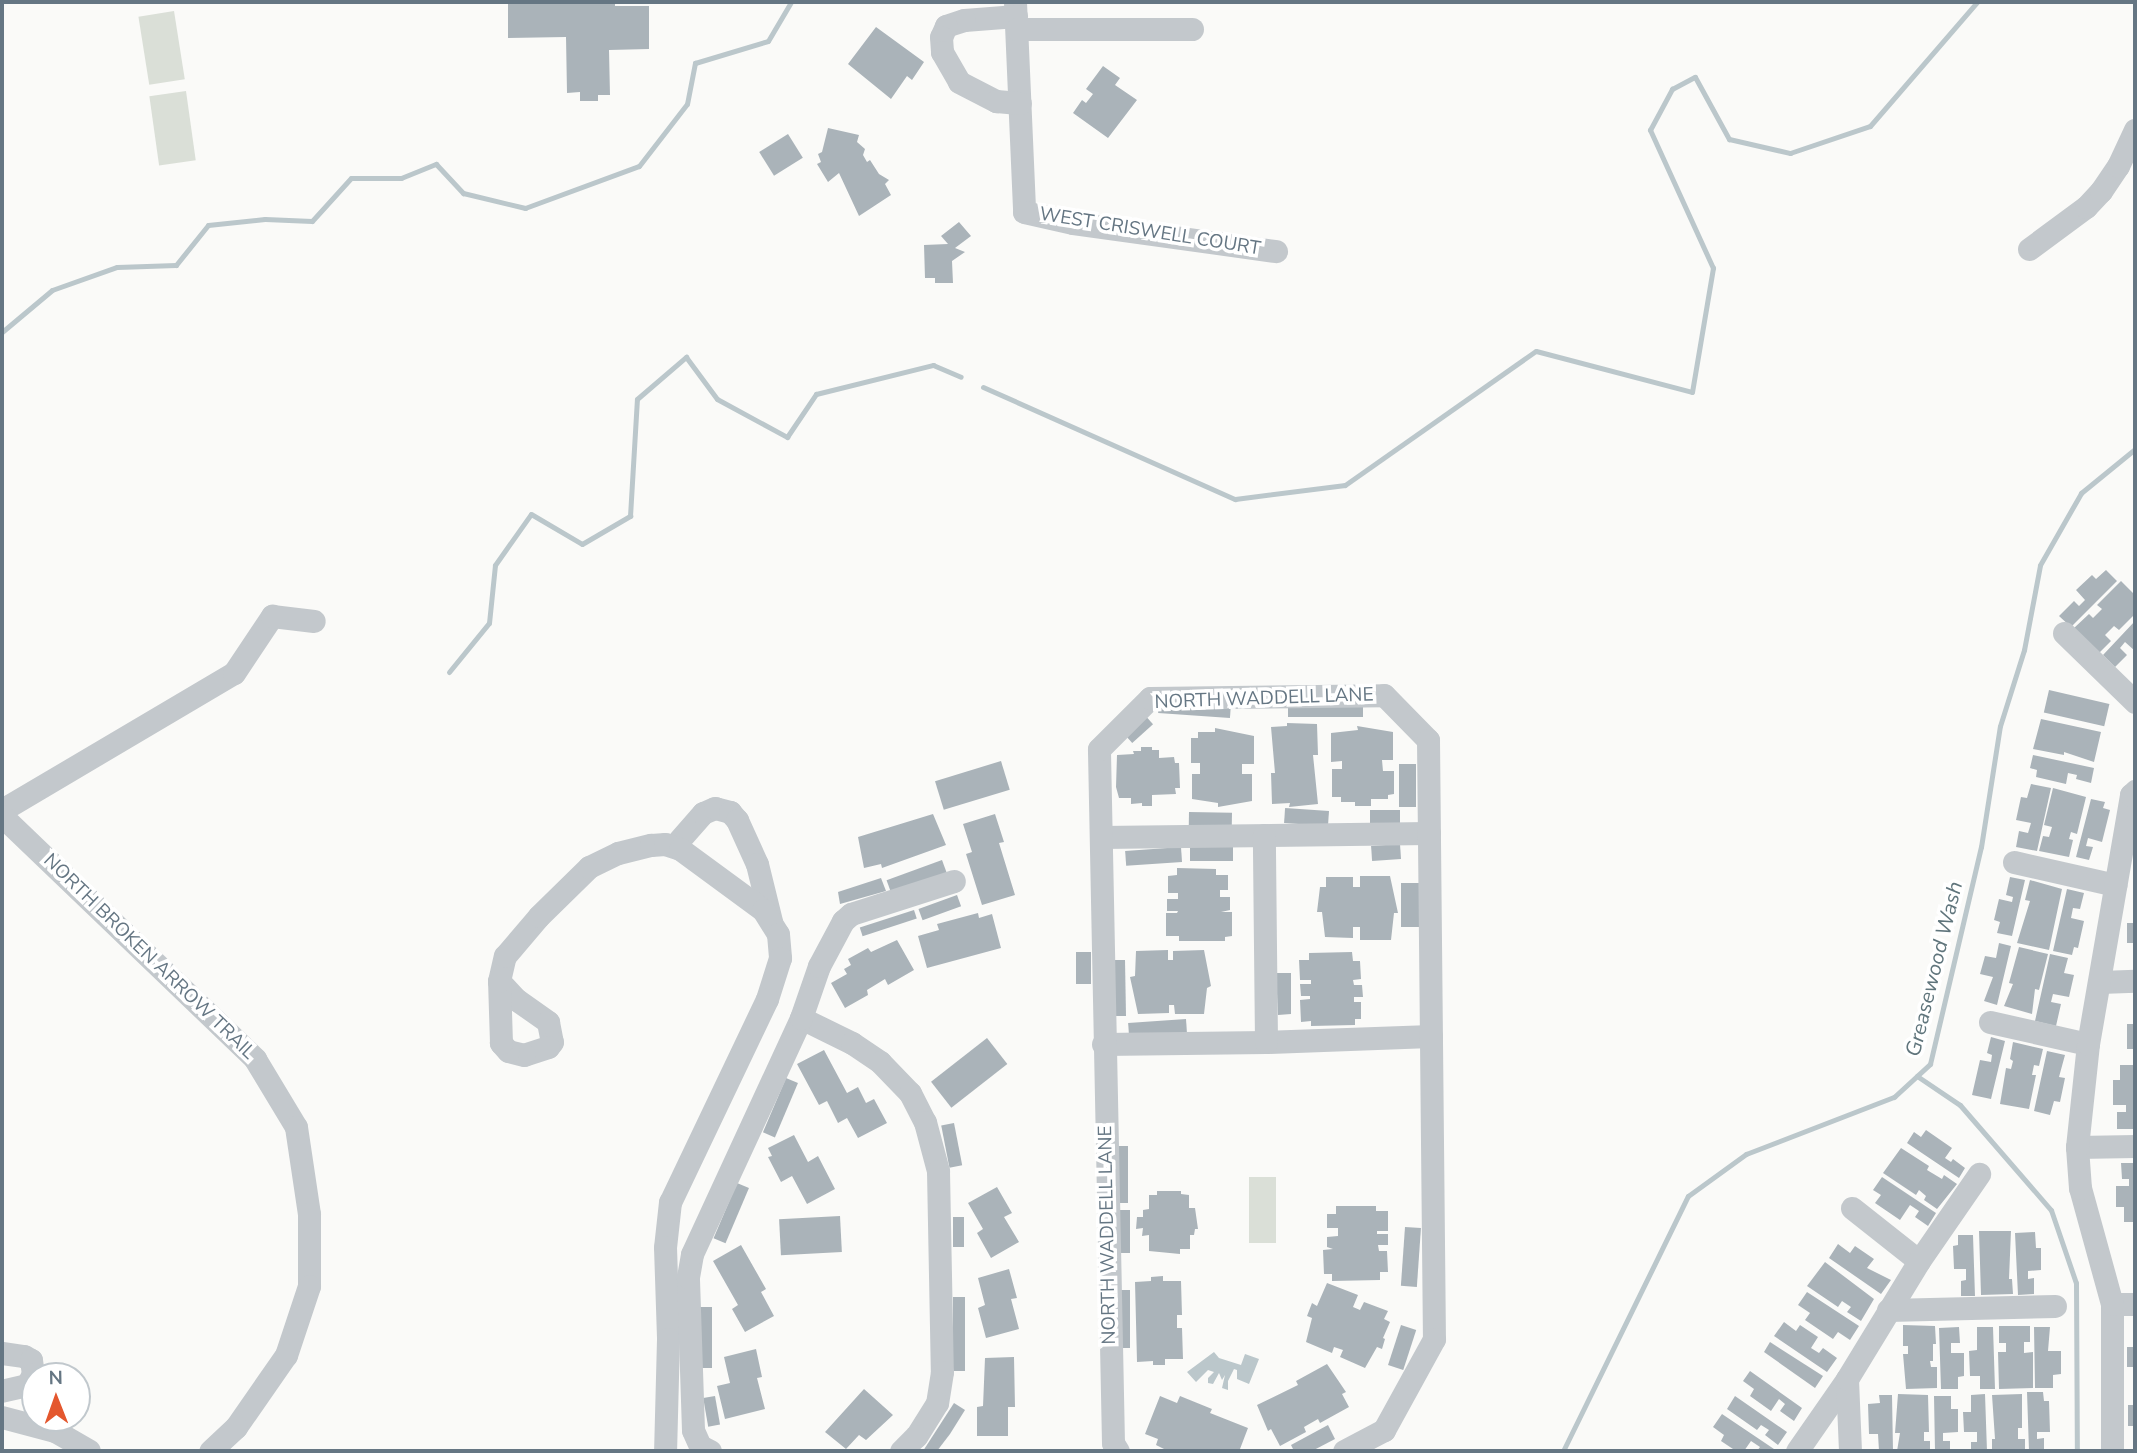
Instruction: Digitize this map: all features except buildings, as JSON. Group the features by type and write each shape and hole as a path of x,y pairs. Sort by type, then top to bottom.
{"street":[{"path":"1016,15 1020,103 996,101 959,82 942,52 941,37 946,26 964,20 1016,15 1192,29"},
{"name":"WEST CRISWELL COURT","path":"1020,103 1024,212 1073,223 1276,251"},
{"path":"2029,249 2086,207 2101,191 2118,166 2135,130"},
{"path":"2,810 234,673 272,616 314,621"},
{"path":"2064,633 2135,702"},
{"name":"NORTH WADDELL LANE","path":"1118,1451 1113,1443 1099,749 1150,698 1384,695 1428,740 1434,1339 1384,1430 1344,1451"},
{"path":"2112,1451 2124,1304 2080,1188 2077,1147 2088,1044 2131,795 2135,790"},
{"path":"665,1451 668,1339 665,1247 670,1202 776,973 780,948 757,864 737,820 730,812 715,808 703,813 674,846"},
{"name":"NORTH BROKEN ARROW TRAIL","path":"2,816 255,1059 296,1127 309,1214 309,1286 286,1354 236,1427 210,1451"},
{"path":"1101,837 1429,833"},
{"path":"1264,835 1266,1042"},
{"path":"499,981 500,968 510,946 589,867 618,853 651,845 674,846 764,910 771,920"},
{"path":"2014,862 2115,885"},
{"path":"705,1448 692,1430 688,1277 692,1254 801,1018 819,966 843,921 850,914 954,881"},
{"path":"2100,982 2135,981"},
{"path":"801,1018 852,1042 880,1062 910,1093 925,1122 938,1171 942,1372 937,1403 916,1436 901,1451"},
{"path":"1990,1021 2088,1044"},
{"path":"1103,1044 1431,1036"},
{"path":"2077,1147 2135,1146"},
{"path":"1797,1451 1847,1379 1919,1261 1979,1174"},
{"path":"1852,1208 1919,1261"},
{"path":"1888,1310 2055,1306"},
{"path":"2,1353 24,1356 31,1360 33,1374 27,1385 2,1391"},
{"path":"1847,1379 1850,1451"},
{"path":"2,1417 55,1430 89,1451"}],"shaded area":[{"path":"174,11 185,79 149,85 138,17"},
{"path":"186,91 196,160 159,165 149,96"},
{"path":"1249,1177 1276,1177 1276,1243 1249,1243"},
{"path":"1214,1352 1219,1358 1241,1365 1245,1354 1259,1359 1249,1384 1237,1379 1237,1370 1234,1369 1228,1381 1228,1390 1222,1388 1225,1375 1222,1380 1219,1373 1213,1384 1208,1383 1208,1378 1214,1372 1208,1370 1196,1382 1187,1372"}],"waterway":[{"path":"2,332 52,290 117,267 176,265 208,225 265,219 312,221 351,178 401,178 436,164 463,193 525,208 639,166 687,104 695,63 768,41 791,2"},
{"path":"983,387 1235,499 1345,485 1536,351 1692,392 1713,268 1650,130 1672,89 1695,77 1729,139 1790,153 1870,126 1977,2"},
{"path":"449,672 489,623 495,565 531,514 582,544 630,516 637,399 686,357 717,399 787,437 816,394 933,365 961,377"},
{"name":"Greasewood Wash","path":"1563,1451 1688,1196 1746,1154 1894,1097 1930,1064 1981,847 2000,726 2024,650 2040,565 2081,493 2135,449"},
{"path":"1917,1076 1960,1105 2051,1210 2076,1283 2077,1451"}]}
